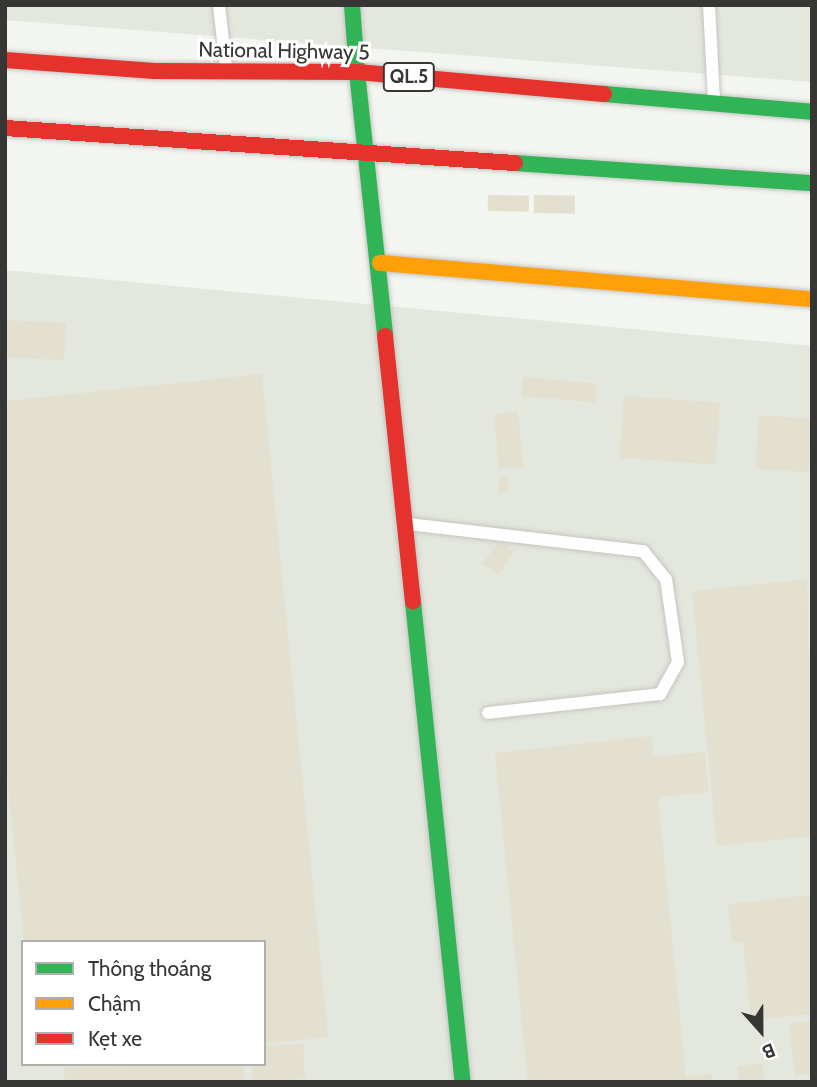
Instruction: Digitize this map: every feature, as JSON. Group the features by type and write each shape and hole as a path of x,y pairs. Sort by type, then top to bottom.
{"main road":[{"path":"352,5 357,72 370,152 463,1082"},
{"name":"National Highway 5","path":"5,60 155,71 226,68 357,72 812,112"},
{"path":"5,128 812,183"},
{"path":"380,263 812,299"}],"lane":[{"path":"219,5 226,68"},
{"path":"709,5 715,104"},
{"path":"407,524 643,551 666,579 678,662 660,694 488,713"}],"shaded area":[{"path":"5,5 812,5 812,82 5,20"},
{"path":"5,270 812,346 812,1082 5,1082"}],"building":[{"path":"488,195 529,196 529,212 488,211"},
{"path":"534,195 575,196 575,214 534,213"},
{"path":"5,320 66,323 64,360 5,357"},
{"path":"262,374 328,1037 266,1044 266,940 24,940 5,757 5,401"},
{"path":"523,377 597,383 595,402 521,396"},
{"path":"624,396 720,403 715,465 620,458"},
{"path":"518,412 523,467 499,469 494,414"},
{"path":"759,415 812,419 808,473 755,469"},
{"path":"500,475 509,476 507,493 498,492"},
{"path":"499,541 514,552 498,575 483,564"},
{"path":"807,579 812,836 717,846 692,591"},
{"path":"652,736 653,757 705,752 709,792 658,797 686,1077 712,1074 713,1082 528,1082 495,753"},
{"path":"812,895 812,1014 751,1020 743,941 732,942 728,904"},
{"path":"812,1021 812,1074 795,1076 789,1024"},
{"path":"303,1044 305,1079 252,1082 251,1066 266,1066 266,1046"},
{"path":"763,1063 764,1082 739,1082 738,1066"},
{"path":"243,1066 244,1082 65,1082 64,1067"}],"traffic: fast":[{"path":"352,5 357,72"},
{"path":"357,72 385,336"},
{"path":"604,94 812,112"},
{"path":"515,163 812,183"},
{"path":"413,602 463,1082"}],"traffic: slow":[{"path":"380,263 812,299"}],"traffic: jam":[{"path":"5,60 155,71 357,72 604,94"},
{"path":"5,128 515,163"},
{"path":"385,336 413,602"}]}
